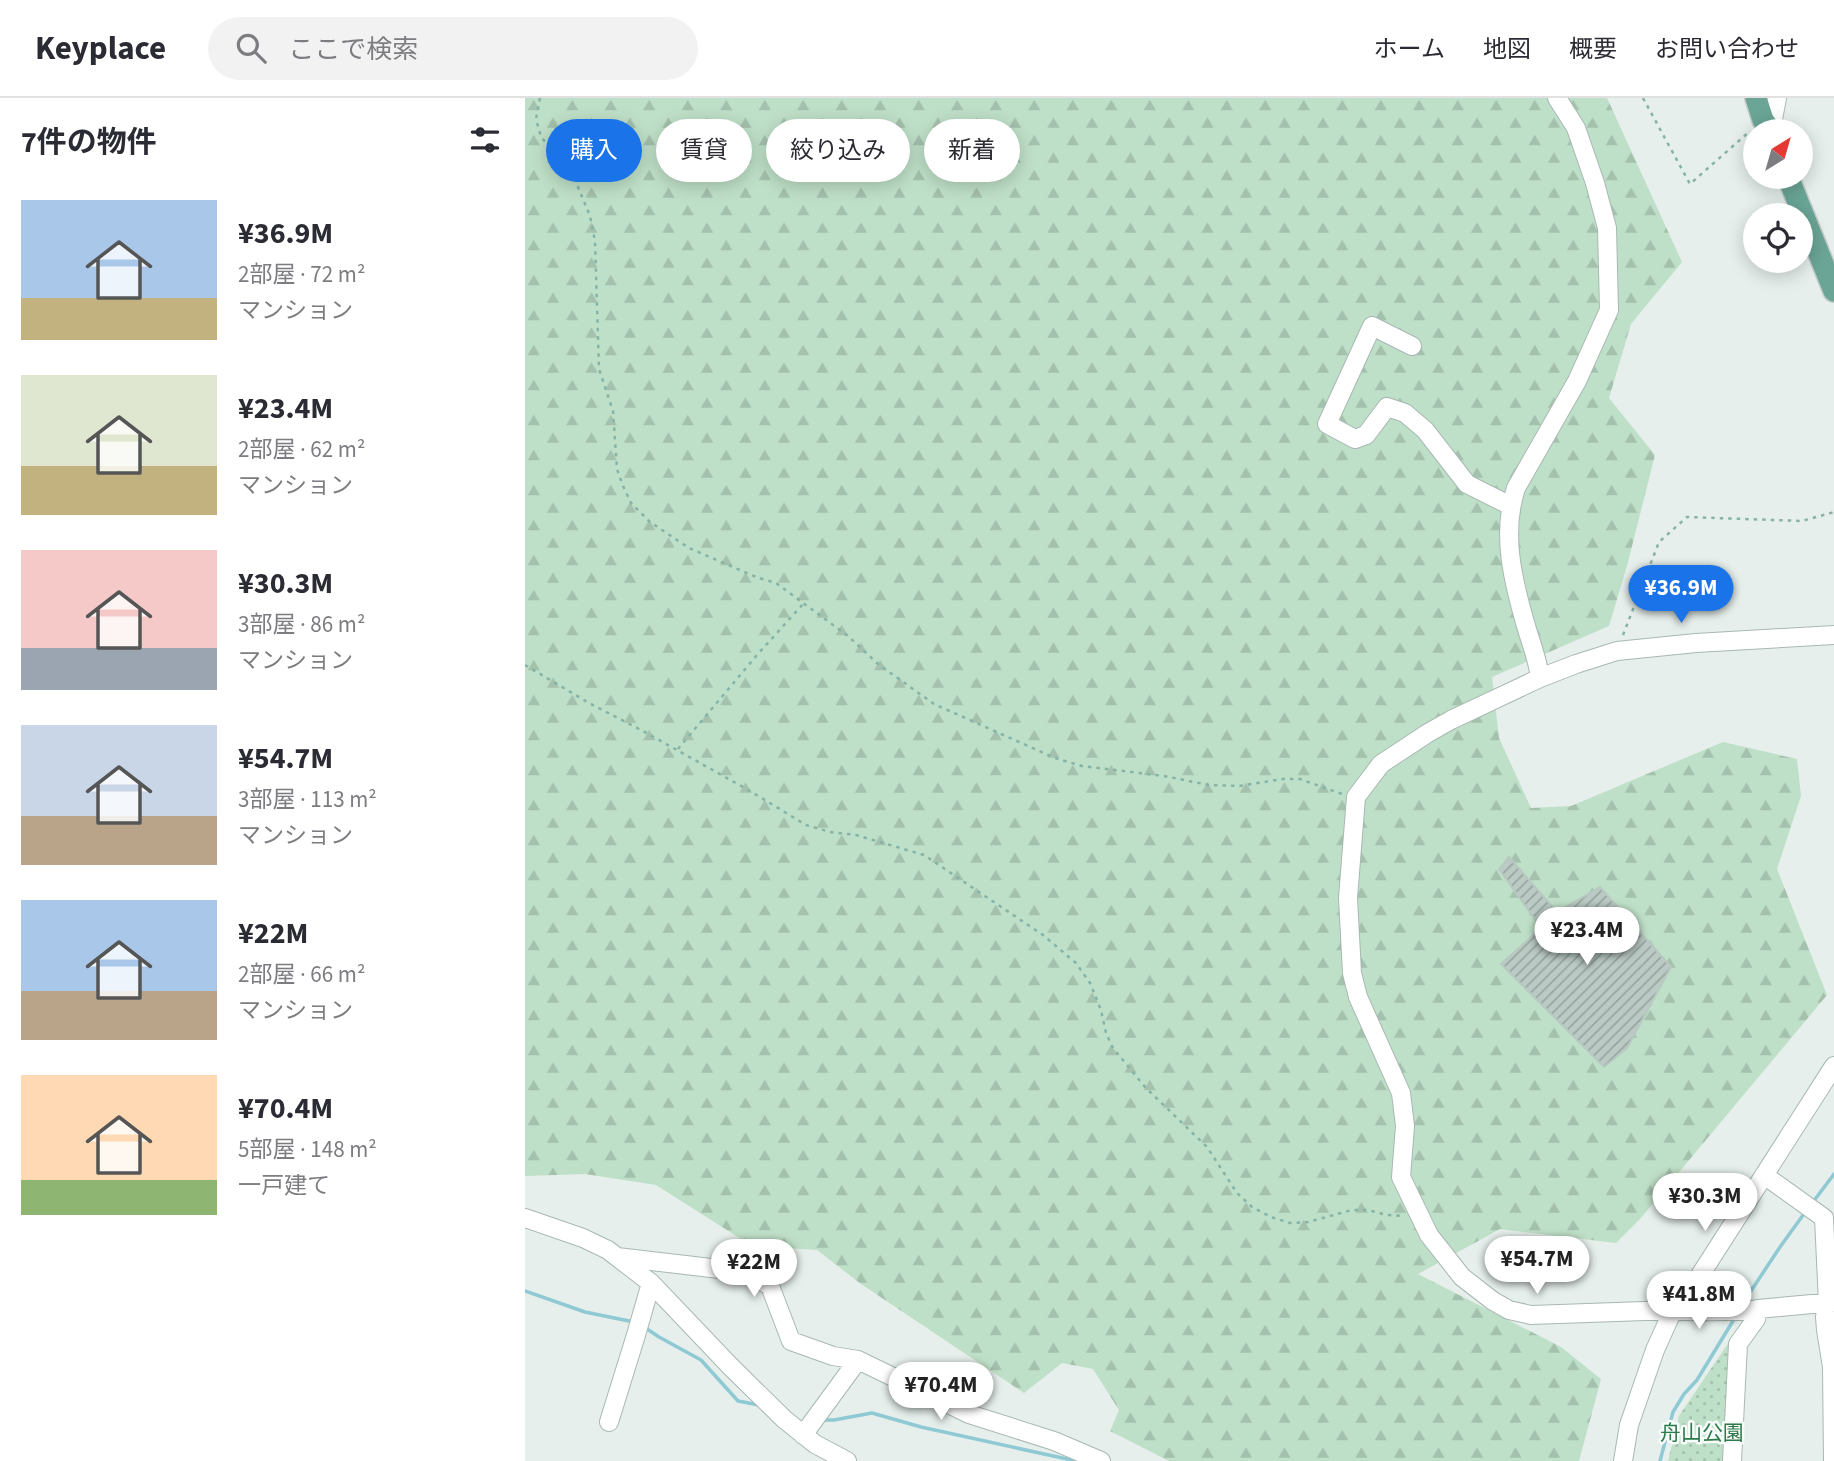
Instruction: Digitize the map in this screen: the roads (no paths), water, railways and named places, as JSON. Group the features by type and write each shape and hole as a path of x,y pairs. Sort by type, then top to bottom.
{"main road":[{"path":"1756,98 1765,119"},
{"path":"1793,189 1834,291"}],"street":[{"path":"1540,678 1539,665 1526,627 1509,552 1511,506 1516,488 1577,381 1609,310 1607,228 1576,128 1557,98"},
{"path":"1770,119 1777,98"},
{"path":"1412,346 1372,326 1327,424 1356,439 1366,435 1387,407 1405,413 1425,430 1467,484 1511,506"},
{"path":"1831,1302 1749,1312 1672,1310 1531,1315 1509,1310 1462,1277 1429,1235 1401,1177 1405,1126 1401,1093 1358,997 1352,973 1348,898 1356,797 1381,764 1451,719 1540,678 1617,651 1696,642 1834,635"},
{"path":"1623,1461 1629,1425 1672,1310 1699,1278 1834,1066"},
{"path":"1764,1175 1824,1218 1831,1302 1826,1329 1832,1367 1833,1461"},
{"path":"525,1218 583,1238 608,1250 650,1283 784,1419 815,1444 847,1461"},
{"path":"617,1257 745,1272 770,1286 791,1341 833,1356 858,1360 969,1414 1054,1441 1101,1461"},
{"path":"609,1422 650,1283"},
{"path":"1732,1461 1738,1344 1756,1320 1758,1309"},
{"path":"803,1435 858,1360"}],"waterway":[{"path":"1813,1202 1834,1174"},
{"path":"1741,1306 1806,1211"},
{"path":"525,1291 585,1312 634,1322"},
{"path":"1660,1461 1673,1412 1697,1380 1736,1316"},
{"path":"644,1327 701,1360 738,1401 759,1405"},
{"path":"821,1420 872,1413 921,1427 1076,1461"}],"park label":[{"name":"舟山公園","path":"1702,1433"}]}
